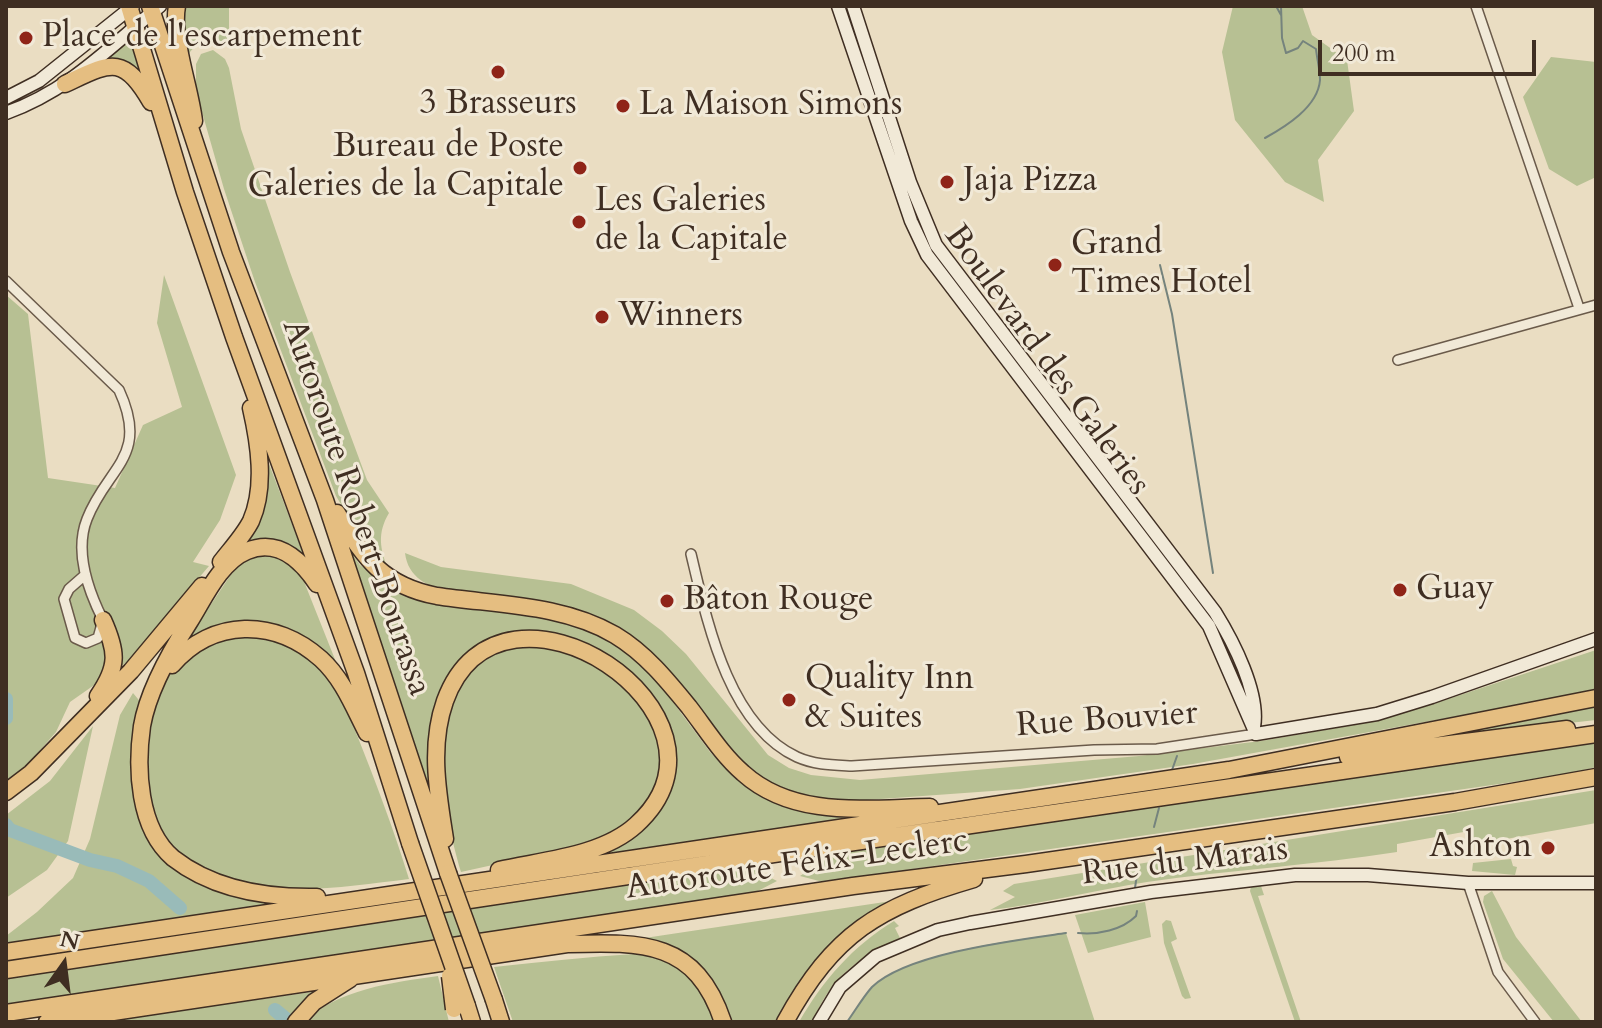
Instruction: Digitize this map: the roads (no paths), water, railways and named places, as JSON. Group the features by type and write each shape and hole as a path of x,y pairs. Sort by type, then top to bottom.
{"highway":[{"path":"177,6 176,34 191,91 199,158"},
{"name":"Autoroute Robert-Bourassa","path":"131,7 165,127 234,337 356,673 410,843 445,939 462,1015"},
{"name":"Autoroute Robert-Bourassa","path":"153,8 199,158 325,500 441,838"},
{"path":"65,84 104,66 123,68 137,78 165,127"},
{"path":"6,792 31,773 131,671 250,522 257,502 258,438 234,337"},
{"path":"325,500 336,511 365,557 395,582 419,593 560,613 614,634 645,657 671,684 729,759 763,789 819,807 996,806"},
{"path":"331,604 309,571 293,556 272,548 246,551 228,565 177,643 160,678 143,725 140,763 142,794 153,830 171,856 201,876 241,891 296,898 386,896"},
{"path":"62,741 108,682 115,659 103,620"},
{"path":"160,678 190,647 227,630 261,628 295,640 322,660 343,686 387,774"},
{"path":"464,884 483,873 586,850 623,835 649,812 659,795 666,772 667,746 656,713 631,683 598,658 564,643 548,640 522,639 494,646 482,653 456,679 441,715 436,764 441,838 448,873 501,1022"},
{"path":"6,952 1229,770 1596,698"},
{"path":"1229,770 1596,725"},
{"name":"Autoroute Félix-Leclerc","path":"6,970 789,851 1596,734"},
{"name":"Autoroute Félix-Leclerc","path":"6,1013 853,886 1455,802 1596,777"},
{"path":"785,1022 823,963 858,929 882,913 900,903 1026,864"},
{"path":"47,1022 567,944 853,886"},
{"path":"567,944 616,943 650,947 677,957 699,974 715,999 723,1022"},
{"path":"296,1022 314,1002 357,974"}],"street":[{"name":"Boulevard des Galeries","path":"838,6 911,221 927,255 1209,626 1255,730"},
{"name":"Boulevard des Galeries","path":"853,6 910,182 936,245 1215,612 1231,638 1257,710 1255,730"},
{"path":"1476,6 1579,308"},
{"path":"6,98 39,81 131,7"},
{"path":"6,113 36,102 65,84 153,8"},
{"path":"6,281 119,390 125,404 129,426 128,446 122,464 86,520 85,575 103,620 102,631 93,642 86,643 75,638 64,599 69,589 85,575"},
{"path":"1398,360 1596,305"},
{"name":"Rue Bouvier","path":"691,554 709,630 730,682 759,726 785,750 812,762 852,766 1094,750 1131,751 1377,714 1596,639"},
{"name":"Rue du Marais","path":"819,1022 840,987 876,956 949,928 1151,892 1295,875 1368,875 1468,883 1596,883"},
{"path":"1468,883 1498,972 1535,1022"}],"waterway":[{"path":"1276,6 1281,15"},
{"path":"1265,138 1291,122 1307,107 1318,90 1320,80 1316,49 1303,41 1298,48 1286,53 1281,6"},
{"path":"1160,265 1172,314 1213,573"},
{"path":"6,699 6,718"},
{"path":"1172,770 1177,756"},
{"path":"1154,827 1159,808"},
{"path":"6,825 10,830 90,860 117,866 149,881 180,908"},
{"path":"1135,888 1137,874"},
{"path":"1078,933 1117,928 1136,916 1137,911"},
{"path":"847,1022 872,987 910,965 964,950 1066,933"},
{"path":"275,1010 286,1019"}],"place":[{"name":"Place de l'escarpement","path":"26,38"},
{"name":"3 Brasseurs","path":"498,72"},
{"name":"La Maison Simons","path":"623,106"},
{"name":"Bureau de Poste Galeries de la Capitale","path":"580,168"},
{"name":"Jaja Pizza","path":"947,182"},
{"name":"Les Galeries de la Capitale","path":"579,222"},
{"name":"Grand Times Hotel","path":"1055,265"},
{"name":"Winners","path":"602,317"},
{"name":"Guay","path":"1400,590"},
{"name":"Bâton Rouge","path":"667,601"},
{"name":"Quality Inn & Suites","path":"789,700"},
{"name":"Ashton","path":"1548,848"}]}
